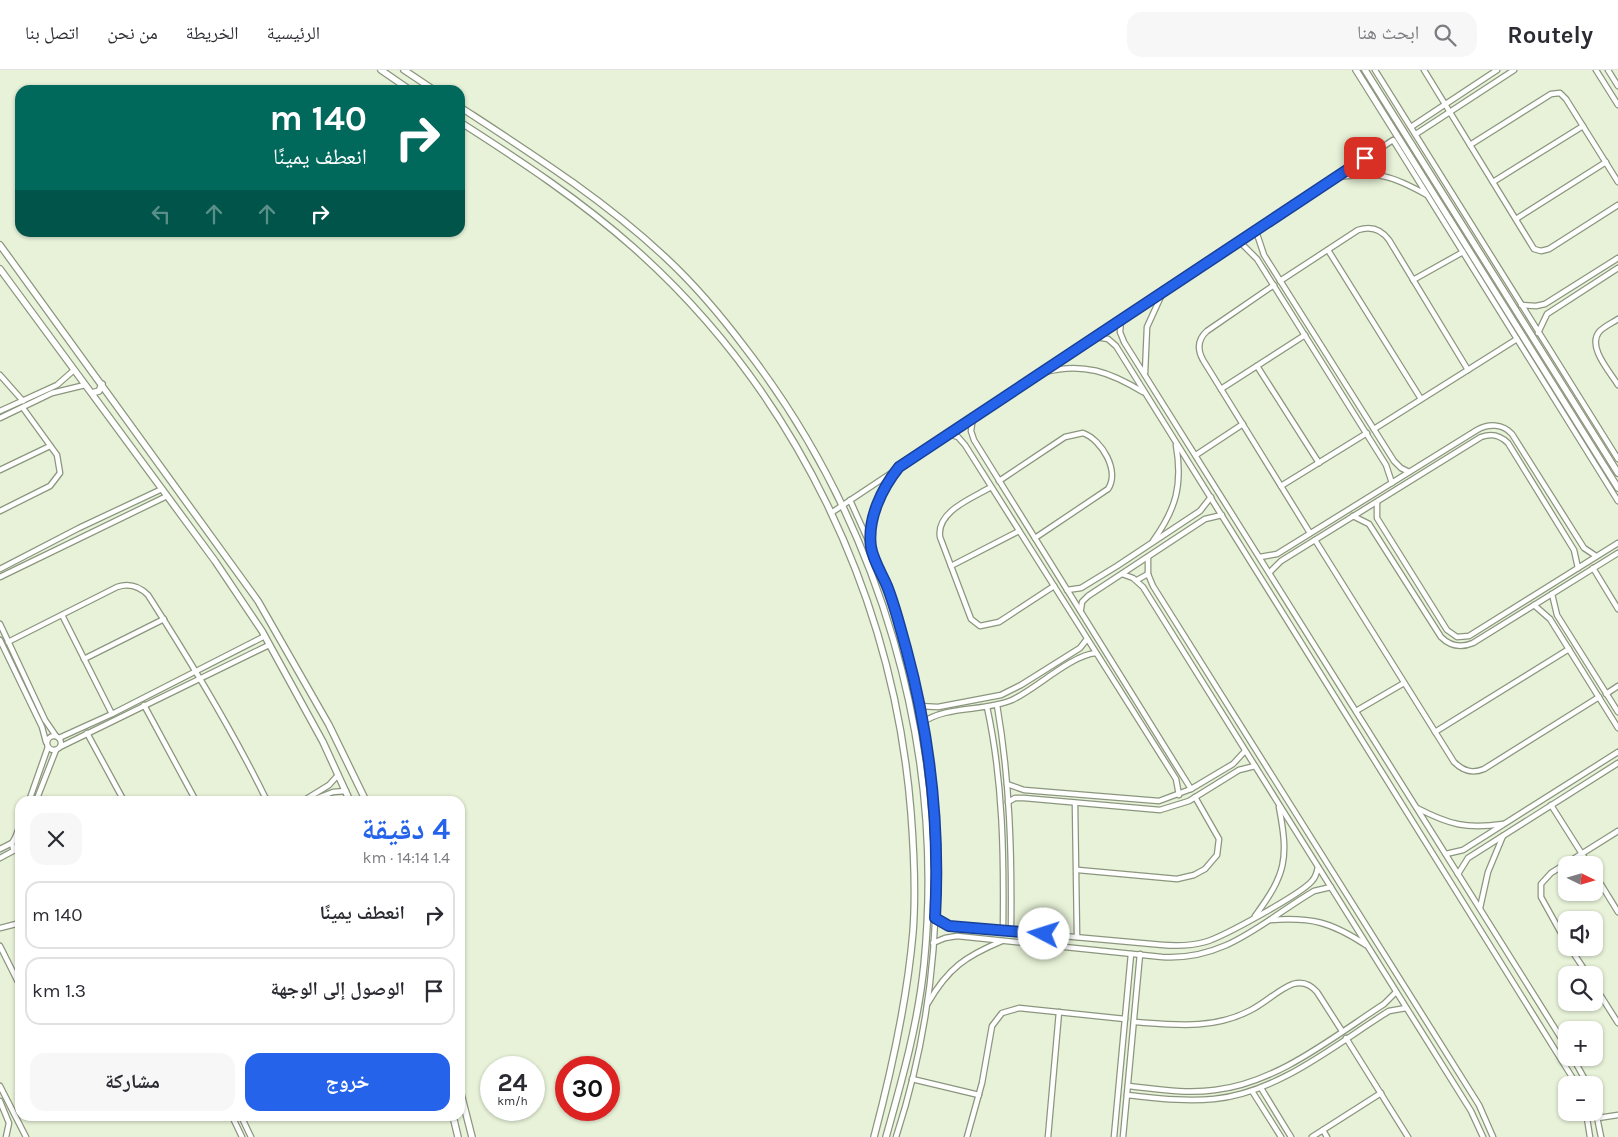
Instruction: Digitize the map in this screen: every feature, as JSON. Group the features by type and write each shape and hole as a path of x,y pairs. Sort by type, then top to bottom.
{"street":[{"path":"381,70 403,85"},
{"path":"404,70 426,85"},
{"path":"1356,70 1427,195 1463,252 1483,279 1517,339 1618,500"},
{"path":"1366,70 1618,473"},
{"path":"1375,70 1618,459"},
{"path":"1424,70 1534,248 1541,251 1549,249 1618,205"},
{"path":"1411,127 1497,70"},
{"path":"1416,134 1514,70"},
{"path":"1596,70 1618,105"},
{"path":"1608,70 1618,86"},
{"path":"1470,145 1555,92 1564,95 1618,182"},
{"path":"465,110 581,187 667,258 704,297 764,372 793,415 823,466 863,550 894,640 916,737 926,811 927,896 924,963 910,1050 886,1136 875,1134 896,1051 909,967 914,894 913,839 907,766 892,684 868,600 812,473 776,414 742,366 705,321 655,268 615,232 565,192 465,125"},
{"path":"1494,182 1583,126"},
{"path":"831,513 1404,132"},
{"path":"1395,138 1483,279 1618,488"},
{"path":"1516,219 1606,162"},
{"path":"1338,177 1368,174 1381,175 1399,180 1427,195"},
{"path":"1280,281 1358,230 1376,229 1386,236 1468,370"},
{"path":"1256,231 1261,249 1280,281 1396,464 1409,472"},
{"path":"1239,242 1254,254 1274,285 1388,469 1392,482"},
{"path":"0,245 226,553 272,622 336,738 364,796"},
{"path":"1328,250 1421,399"},
{"path":"1414,280 1463,252"},
{"path":"1521,305 1540,306 1618,258"},
{"path":"1538,333 1546,314 1618,268"},
{"path":"0,269 214,561 270,645 316,730 348,796"},
{"path":"1274,285 1210,328 1201,339 1199,350 1242,424 1310,533"},
{"path":"1145,374 1147,327 1164,291"},
{"path":"1558,296 1564,302"},
{"path":"1618,319 1598,333 1595,340 1596,348 1618,385"},
{"path":"1120,320 1123,340 1558,1033"},
{"path":"1221,389 1305,335"},
{"path":"1095,337 1105,338 1114,344 1571,1076"},
{"path":"1374,429 1517,339"},
{"path":"1114,344 1118,340 1123,340"},
{"path":"1257,366 1319,463"},
{"path":"1038,374 1062,368 1089,368 1115,376 1145,394"},
{"path":"0,411 57,385 74,370"},
{"path":"0,375 23,401"},
{"path":"92,393 99,391 102,384"},
{"path":"0,418 58,391 85,385"},
{"path":"0,511 55,483 61,467 57,456 23,408"},
{"path":"108,416 112,410 119,408"},
{"path":"973,417 970,431 974,440 1191,789"},
{"path":"1196,455 1242,424"},
{"path":"1260,557 1278,554 1480,428 1493,425 1504,428 1512,434 1584,548 1596,556"},
{"path":"948,434 958,437 965,445 1176,779 1179,795"},
{"path":"999,481 1068,435 1083,434 1090,436 1098,443 1112,471 1112,479 1108,489 1035,538"},
{"path":"1281,486 1367,434"},
{"path":"1270,572 1281,561 1481,437 1488,435 1499,436 1508,444 1576,554 1578,568"},
{"path":"965,445 968,441 974,440"},
{"path":"1150,544 1168,518 1178,491 1176,442"},
{"path":"0,470 50,446"},
{"path":"1388,469 1394,468 1396,464"},
{"path":"812,473 823,466"},
{"path":"871,548 872,526 877,505 886,485 899,467"},
{"path":"991,486 949,513 942,521 940,536 971,619 980,626 998,622 1054,586"},
{"path":"0,569 53,541 162,489"},
{"path":"0,577 167,496"},
{"path":"1068,590 1081,588 1150,544 1204,508 1210,497"},
{"path":"850,500 871,548 900,626 919,706 936,820 935,918 926,1006 912,1079 896,1137"},
{"path":"1378,502 1377,518 1447,630 1457,637 1469,636 1618,543"},
{"path":"1204,508 1209,517"},
{"path":"1080,611 1086,598 1209,517 1222,516"},
{"path":"1353,516 1369,524 1441,637 1451,644 1469,645 1618,553"},
{"path":"1369,524 1371,519 1377,518"},
{"path":"951,566 1019,531"},
{"path":"1315,540 1457,766 1467,771 1479,772 1599,697"},
{"path":"53,541 57,548"},
{"path":"1576,554 1584,548"},
{"path":"1278,554 1281,561"},
{"path":"1148,557 1148,574 1479,1105 1493,1137"},
{"path":"1593,568 1618,608"},
{"path":"1122,574 1137,580 1212,697 1471,1111 1482,1137"},
{"path":"1137,580 1148,574"},
{"path":"2,648 117,587 128,585 144,591 196,670 239,746 264,796"},
{"path":"1081,588 1082,594 1086,598"},
{"path":"1552,594 1554,608 1618,712"},
{"path":"1534,605 1545,613 1618,728"},
{"path":"1545,613 1549,608 1554,608"},
{"path":"62,615 112,714"},
{"path":"84,659 164,620"},
{"path":"0,624 45,720 58,737 58,748 38,796"},
{"path":"31,796 50,736 58,737 112,714 264,636"},
{"path":"919,706 933,707 993,697 1008,692 1080,648 1087,639"},
{"path":"0,640 2,648 40,723 47,744"},
{"path":"47,744 58,748 200,677 270,645"},
{"path":"1435,732 1569,649"},
{"path":"922,723 934,717 997,705 1017,698 1085,656 1096,653"},
{"path":"1356,711 1404,683"},
{"path":"1606,694 1618,686"},
{"path":"1212,697 1220,692"},
{"path":"144,705 193,796"},
{"path":"997,705 1007,784 1012,857 1011,931"},
{"path":"933,707 931,713 934,717"},
{"path":"987,707 996,761 1001,815 1002,930"},
{"path":"87,733 121,796"},
{"path":"1007,784 1019,789 1159,801 1191,789 1233,764 1246,751"},
{"path":"1446,854 1461,851 1618,752"},
{"path":"1458,874 1466,860 1618,764"},
{"path":"1008,802 1019,798 1160,810 1176,806 1195,797 1239,770 1255,766"},
{"path":"311,796 329,785 338,774"},
{"path":"1019,789 1019,798"},
{"path":"323,796 333,792 346,791"},
{"path":"1078,870 1177,879 1194,876 1205,870 1217,855 1219,839 1195,797"},
{"path":"1075,803 1078,870 1077,937"},
{"path":"1253,918 1273,891 1283,866 1285,840 1279,804"},
{"path":"1551,805 1582,854"},
{"path":"1417,808 1443,821 1463,826 1504,824"},
{"path":"1558,930 1548,914 1540,890 1546,877 1618,831"},
{"path":"1480,908 1488,872 1503,836"},
{"path":"0,850 15,840"},
{"path":"12,843 15,847"},
{"path":"1461,851 1466,860"},
{"path":"0,858 15,852"},
{"path":"935,918 952,926 1171,946 1188,945 1213,939 1253,918 1310,883 1318,867"},
{"path":"1310,883 1314,886 1314,891"},
{"path":"1603,885 1616,903 1618,912"},
{"path":"933,943 951,936 1180,957 1208,953 1234,942 1314,891 1331,887"},
{"path":"1269,920 1298,918 1320,921 1336,926 1367,946"},
{"path":"0,928 15,924"},
{"path":"951,936 949,930 952,926"},
{"path":"926,1006 937,987 956,966 977,951 1004,940"},
{"path":"0,946 15,976"},
{"path":"1114,1137 1131,954"},
{"path":"1123,1137 1140,954"},
{"path":"1134,1022 1183,1026 1214,1024 1242,1015 1292,984 1302,983 1312,987 1317,992 1342,1031"},
{"path":"1520,993 1529,987"},
{"path":"1128,991 1137,992"},
{"path":"1128,1086 1193,1092 1224,1089 1254,1082 1275,1073 1388,1002 1396,992"},
{"path":"1603,999 1618,1023"},
{"path":"1388,1002 1394,1009"},
{"path":"967,1137 979,1095 992,1026 999,1014 1015,1008 1126,1019"},
{"path":"1127,1095 1192,1100 1225,1098 1252,1091 1288,1075 1394,1009 1406,1008"},
{"path":"1048,1137 1059,1012"},
{"path":"1346,1038 1408,1137"},
{"path":"1434,1054 1443,1048"},
{"path":"1123,1049 1131,1050"},
{"path":"912,1079 979,1095"},
{"path":"0,1086 15,1115"},
{"path":"1261,1088 1291,1137"},
{"path":"1224,1089 1225,1098"},
{"path":"1252,1091 1281,1137"},
{"path":"1312,1137 1381,1093"},
{"path":"0,1101 9,1123 6,1137"},
{"path":"465,1110 472,1137"},
{"path":"1603,1117 1618,1115"},
{"path":"18,1121 26,1137"},
{"path":"234,1121 242,1137"},
{"path":"243,1121 251,1137"},
{"path":"454,1121 457,1134 470,1129"},
{"path":"1587,1121 1590,1137"},
{"path":"1598,1121 1600,1137"},
{"path":"1323,1130 1327,1137"}],"route":[{"path":"1044,934 949,926 935,918 937,858 932,782 917,696 907,653 888,588 871,548 874,515 881,495 892,475 899,467 1365,158"}]}
